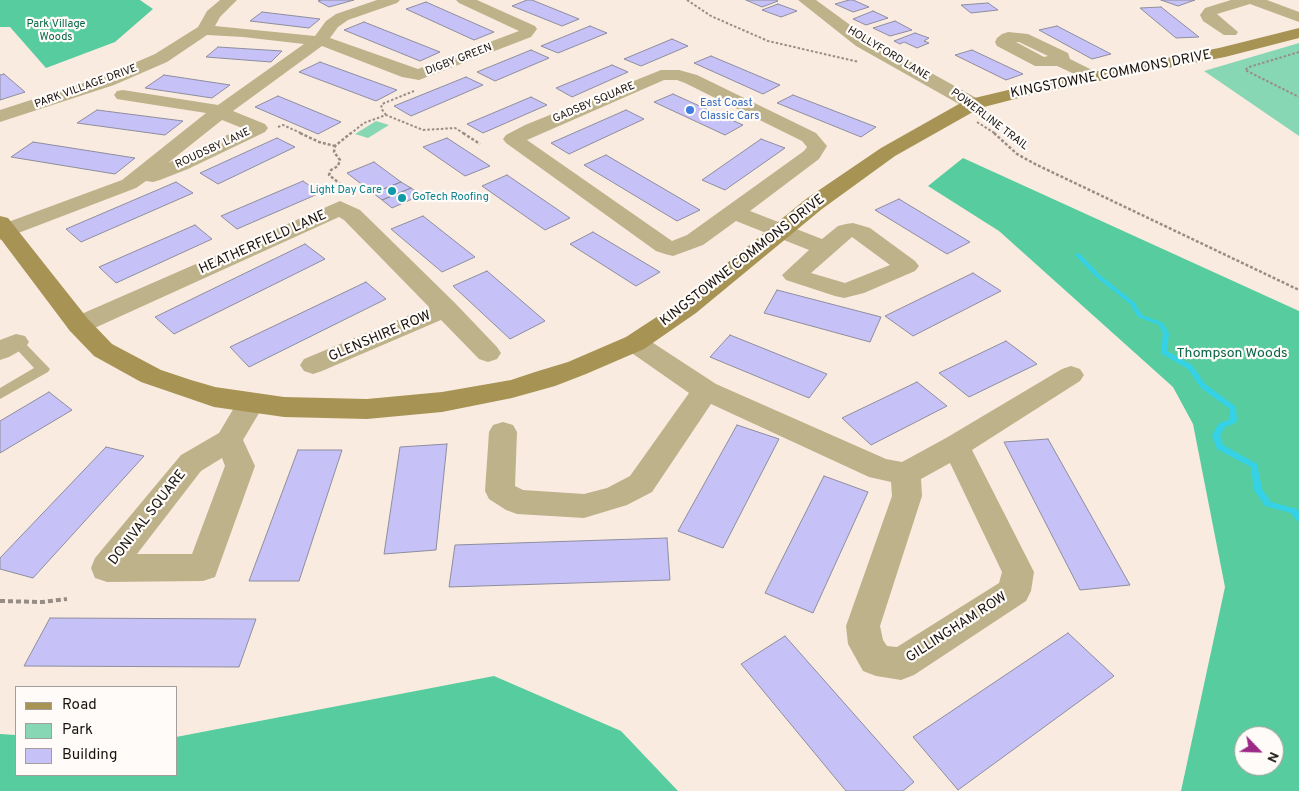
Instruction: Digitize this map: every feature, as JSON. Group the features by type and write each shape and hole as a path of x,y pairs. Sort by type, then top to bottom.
{"street":[{"name":"PARK VILLAGE DRIVE","path":"0,116 108,81 161,58 204,30 213,14 229,0"},
{"path":"319,40 332,24 342,18 392,0"},
{"name":"DIGBY GREEN","path":"204,30 319,40 332,43 408,73 419,75 525,34 529,30 464,0"},
{"name":"HOLLYFORD LANE","path":"806,0 862,42 967,107"},
{"path":"1230,32 1209,18 1208,14 1211,11 1247,0"},
{"path":"1253,0 1299,17"},
{"name":"KINGSTOWNE COMMONS DRIVE","path":"2,229 79,325 103,350 151,376 206,394 284,407 367,409 442,402 512,388 545,378 577,368 635,343 687,308 814,204 888,152 932,125 967,107 1084,79 1219,53 1299,33"},
{"name":"ROUDSBY LANE","path":"129,184 221,111 319,40"},
{"path":"1056,62 1084,79"},
{"name":"GADSBY SQUARE","path":"660,75 679,75 809,137 817,146 812,155 734,212 695,240 673,249 664,246 513,139 532,129 660,75"},
{"path":"123,95 221,111"},
{"name":"ROUDSBY LANE","path":"221,111 258,128"},
{"name":"ROUDSBY LANE","path":"2,229 181,165 258,128"},
{"name":"HEATHERFIELD LANE","path":"79,325 340,208 352,216 488,353"},
{"path":"734,212 824,248"},
{"name":"GLENSHIRE ROW","path":"314,365 446,309"},
{"path":"635,343 706,391 880,469 905,474 956,446 1072,375"},
{"path":"503,432 500,491 517,502 584,506 616,498 641,484 706,391"},
{"name":"DONIVAL SQUARE","path":"230,440 240,466 203,567 107,568 192,463 230,440 251,403"},
{"name":"GILLINGHAM ROW","path":"905,474 907,496 863,626 866,644 876,660 901,664 1014,591 1018,572 956,446"}],"lane":[{"path":"0,394 43,369 8,347"}],"path":[{"path":"687,0 711,16 768,41 861,63"},
{"path":"1299,52 1249,67 1246,70 1299,97"},
{"path":"419,75 429,85 382,104 381,108 386,115 423,130 455,128 480,144"},
{"name":"POWERLINE TRAIL","path":"967,107 1017,154 1035,164 1299,290"},
{"path":"340,208 360,200 329,175 331,170 338,166 340,160 334,152 335,146 364,123 386,115"},
{"path":"258,128 267,133 283,125 319,142 335,146"},
{"path":"0,601 42,602 68,599"}],"green space":[{"name":"Park Village Woods","path":"0,0 140,0 153,9 115,42 46,68 10,27 0,27"},
{"path":"1299,43 1299,136 1204,71"},
{"path":"376,121 389,125 368,138 355,134"},
{"name":"Thompson Woods","path":"963,158 1299,311 1299,791 1181,791 1225,587 1193,424 1173,387 999,231 928,186"},
{"path":"494,676 621,731 678,791 0,791 0,734 15,735 15,776 178,776 178,737"}],"building":[{"path":"354,0 329,7 318,1"},
{"path":"532,0 579,19 562,26 512,6"},
{"path":"746,0 776,0 778,1 762,7"},
{"path":"849,0 869,7 853,12 835,4"},
{"path":"1161,0 1195,0 1178,6"},
{"path":"426,2 494,32 474,40 406,9"},
{"path":"988,3 998,10 971,13 961,5"},
{"path":"778,4 797,11 781,17 762,10"},
{"path":"1161,7 1199,37 1176,38 1140,8"},
{"path":"873,11 888,18 866,25 853,19"},
{"path":"262,12 320,19 309,28 250,21"},
{"path":"895,21 912,30 890,36 873,28"},
{"path":"364,22 440,52 420,61 344,30"},
{"path":"590,26 607,33 558,53 541,46"},
{"path":"1057,26 1111,54 1092,59 1039,30"},
{"path":"915,33 929,38 924,41 929,43 917,48 904,42 900,44 894,41"},
{"path":"672,39 688,46 641,66 624,59"},
{"path":"218,47 282,51 271,62 206,57"},
{"path":"531,50 549,58 495,81 477,72"},
{"path":"972,50 1023,74 1006,80 955,55"},
{"path":"711,56 780,85 763,94 694,63"},
{"path":"320,62 397,90 376,101 299,72"},
{"path":"612,65 628,72 572,97 556,88"},
{"path":"4,74 25,92 0,100 0,75"},
{"path":"164,75 230,85 212,98 145,88"},
{"path":"466,77 483,85 411,116 394,106"},
{"path":"673,94 743,125 725,135 654,102"},
{"path":"793,95 876,127 861,137 777,103"},
{"path":"278,96 341,122 318,134 255,107"},
{"path":"531,97 547,105 483,133 467,124"},
{"path":"97,110 183,121 165,135 77,123"},
{"path":"626,110 644,119 569,154 551,143"},
{"path":"277,138 295,147 218,184 200,173"},
{"path":"447,138 490,166 465,176 423,147"},
{"path":"761,139 785,148 725,190 702,180"},
{"path":"33,142 135,158 115,174 11,157"},
{"path":"606,155 700,210 677,221 584,165"},
{"path":"374,162 401,182 373,193 347,173"},
{"path":"507,175 570,218 545,230 482,186"},
{"path":"303,181 320,193 237,229 221,216"},
{"path":"176,182 193,193 81,242 66,229"},
{"name":"Light Day Care","path":"401,182 411,188 382,200 373,193"},
{"name":"GoTech Roofing","path":"411,188 421,195 392,208 382,200"},
{"path":"899,199 970,242 947,254 875,210"},
{"path":"423,216 475,257 442,272 391,229"},
{"path":"195,225 212,239 116,283 99,267"},
{"path":"593,232 660,272 636,286 570,244"},
{"path":"305,244 325,259 174,334 155,317"},
{"path":"487,271 545,321 510,339 453,286"},
{"path":"973,273 1001,291 913,336 885,316"},
{"path":"366,282 386,299 249,367 230,347"},
{"path":"777,290 881,317 870,342 764,313"},
{"path":"730,335 827,374 809,398 710,357"},
{"path":"1006,341 1037,364 969,397 939,373"},
{"path":"917,382 947,406 871,445 842,418"},
{"path":"49,392 72,410 0,453 0,421"},
{"path":"737,425 779,439 723,548 678,531"},
{"path":"1048,439 1130,585 1080,590 1004,442"},
{"path":"447,444 436,550 384,554 400,447"},
{"path":"106,447 144,456 33,578 0,569 0,558"},
{"path":"298,450 342,450 299,581 249,581"},
{"path":"824,476 868,492 813,613 765,593"},
{"path":"667,538 670,580 449,587 455,545"},
{"path":"50,618 256,619 239,667 24,666"},
{"path":"1068,633 1114,676 958,790 913,737"},
{"path":"785,636 914,782 903,791 846,791 741,664"}],"waterway":[{"path":"1078,255 1098,276 1132,303 1140,316 1161,324 1166,333 1164,352 1190,367 1203,386 1233,408 1233,421 1222,425 1216,435 1220,447 1254,466 1258,490 1268,504 1294,511 1299,518"}],"place":[{"name":"East Coast Classic Cars","path":"690,110"},
{"name":"Light Day Care","path":"392,191"},
{"name":"GoTech Roofing","path":"402,198"}]}
